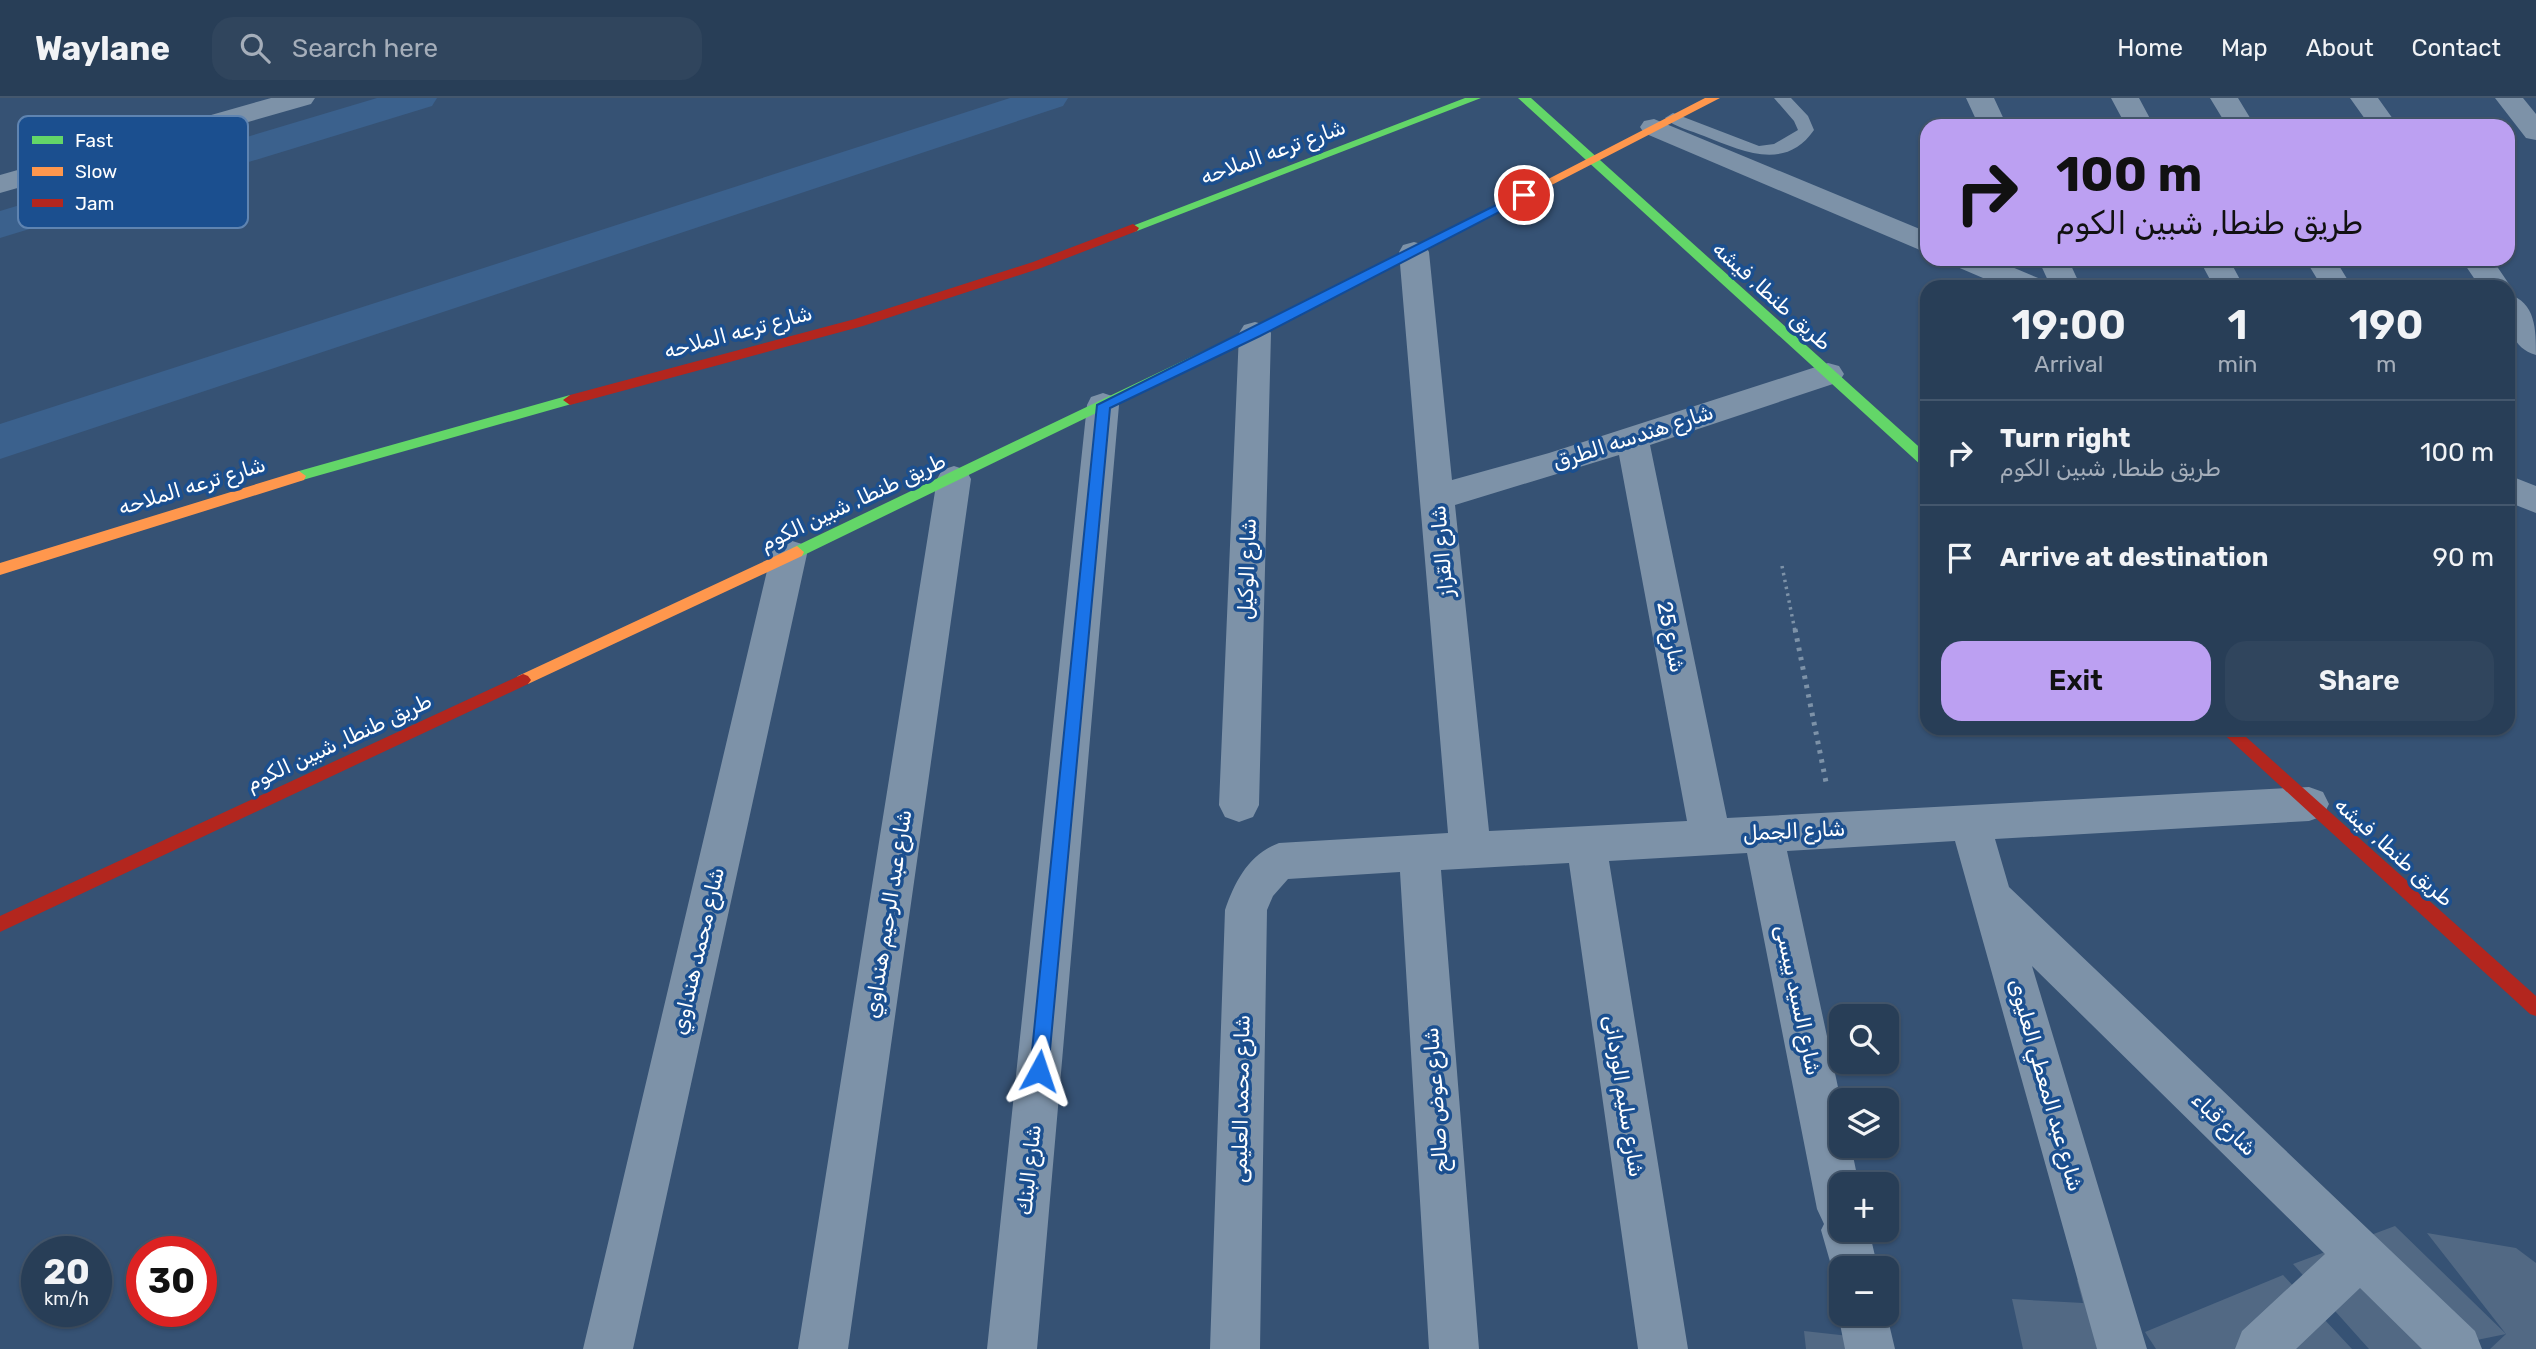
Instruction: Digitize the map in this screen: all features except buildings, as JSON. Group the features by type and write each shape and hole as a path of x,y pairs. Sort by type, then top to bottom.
{"main road":[{"name":"شارع ترعه الملاحه","path":"0,569 176,512 469,427 858,323 956,292 1037,265 1475,98"},
{"name":"طريق طنطا, فيشه","path":"1524,98 1920,456"},
{"name":"طريق طنطا, شبين الكوم","path":"0,924 954,479 1255,333 1714,98"},
{"name":"طريق طنطا, فيشه","path":"2233,735 2536,1007"}],"street":[{"path":"238,116 301,98"},
{"path":"1980,98 1990,119"},
{"path":"2124,98 2136,119"},
{"path":"2224,98 2237,119"},
{"path":"2364,98 2379,119"},
{"path":"2509,98 2536,132"},
{"path":"1663,123 1920,240"},
{"path":"0,184 18,179"},
{"name":"شارع القزاز","path":"1414,252 1470,849"},
{"path":"1982,266 2016,280"},
{"path":"2515,314 2536,344"},
{"name":"شارع الوكيل","path":"1239,805 1255,333"},
{"name":"شارع هندسه الطرق","path":"1437,497 1554,464 1828,373"},
{"name":"شارع البنك","path":"1012,1349 1103,405"},
{"name":"شارع 25","path":"1632,437 1710,836"},
{"name":"شارع عبد الرحيم هنداوي","path":"822,1349 954,479"},
{"path":"2515,491 2536,500"},
{"name":"شارع محمد هنداوي","path":"608,1349 789,554"},
{"name":"شارع الجمل","path":"1279,861 1419,851 2309,804"},
{"name":"شارع عبد المعطي العليوى","path":"1969,821 2122,1349"},
{"name":"شارع السيد بيبسى","path":"1763,833 1833,1172"},
{"name":"شارع سليم الوردانى","path":"1586,843 1663,1349"},
{"name":"شارع عوض صالح","path":"1419,851 1454,1349"},
{"name":"شارع محمد العليمى","path":"1234,1349 1246,910 1252,890 1264,873 1279,861"},
{"name":"شارع قباء","path":"1992,898 2457,1349"},
{"path":"2260,1349 2360,1255"},
{"path":"1865,1326 1870,1349"}],"lane":[{"path":"1663,123 1746,148 1768,151 1803,134 1805,130 1802,119 1782,98"}],"path":[{"path":"1782,566 1835,829"}],"waterway":[{"path":"248,150 418,98"},
{"path":"0,442 1049,98"},
{"path":"0,225 18,220"}],"traffic: fast":[{"path":"1133,228 1475,98"},
{"path":"1524,98 1920,456"},
{"path":"797,552 1337,291"},
{"path":"299,476 570,400"}],"traffic: slow":[{"path":"1337,291 1714,98"},
{"path":"0,569 299,476"},
{"path":"523,680 797,552"}],"traffic: jam":[{"path":"570,400 858,323 1037,265 1133,228"},
{"path":"0,924 523,680"},
{"path":"2233,735 2536,1008"}],"route":[{"path":"1039,1071 1103,405 1255,333 1524,195"}]}
